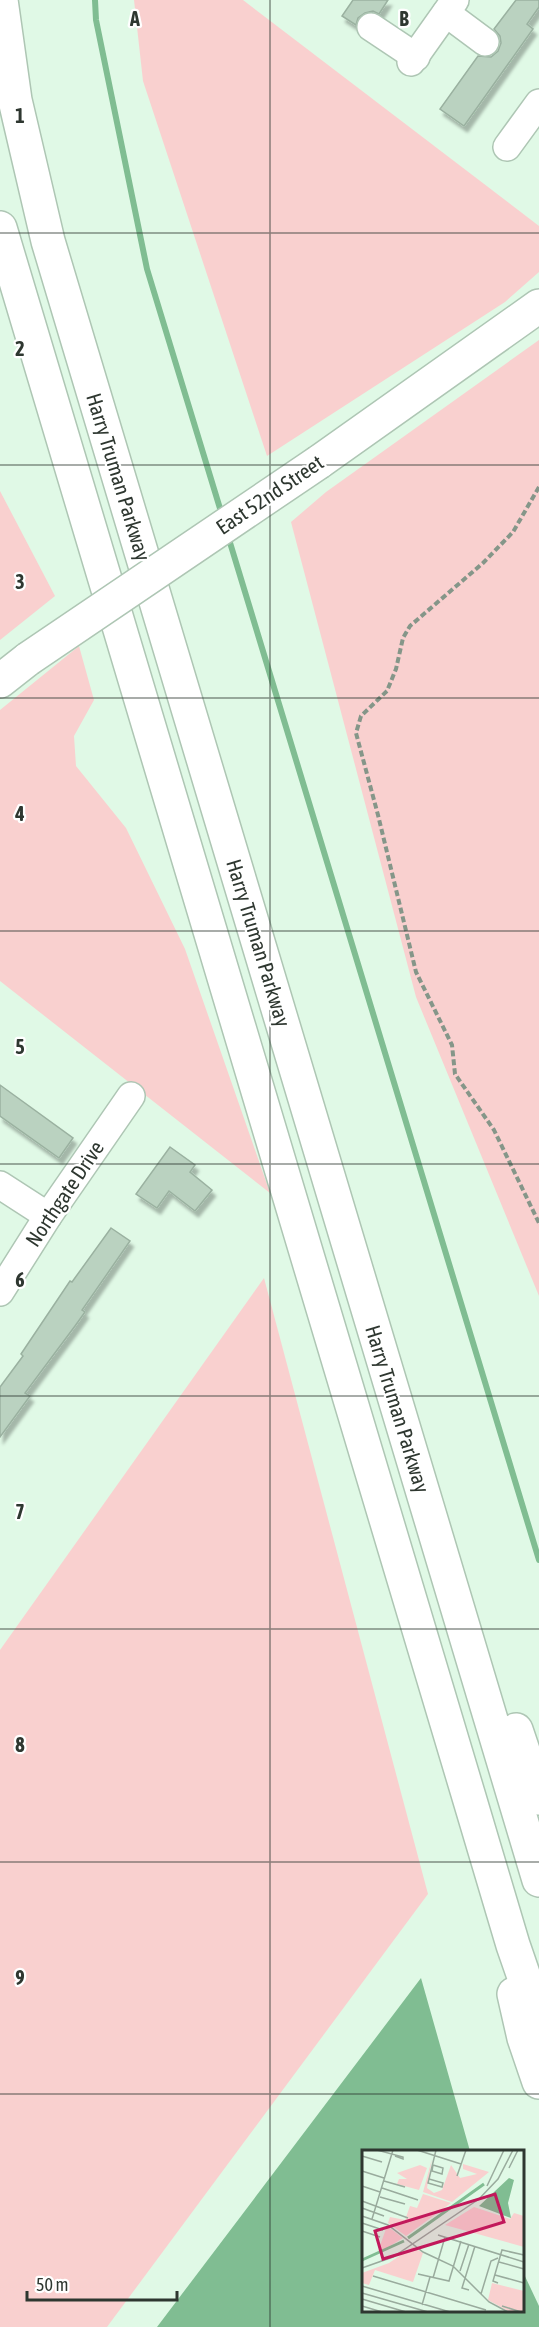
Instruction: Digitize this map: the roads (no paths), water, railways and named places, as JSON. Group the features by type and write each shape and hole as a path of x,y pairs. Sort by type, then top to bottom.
{"main road":[{"name":"Harry Truman Parkway","path":"1,0 15,100 48,241 539,1880"},
{"name":"Harry Truman Parkway","path":"0,228 513,1944 539,2020"},
{"path":"0,264 29,331"},
{"name":"East 52nd Street","path":"0,681 28,659 319,462 539,306"},
{"path":"289,1048 539,1798"},
{"path":"469,1797 524,2038 539,2082"}],"street":[{"path":"371,27 413,60 451,4 485,42"},
{"path":"507,147 539,103"},
{"name":"Northgate Drive","path":"0,1292 48,1216 131,1096"},
{"path":"0,1185 48,1216"}],"waterway":[{"path":"95,0 96,20 147,269 222,515"},
{"path":"228,536 539,1560"}]}
